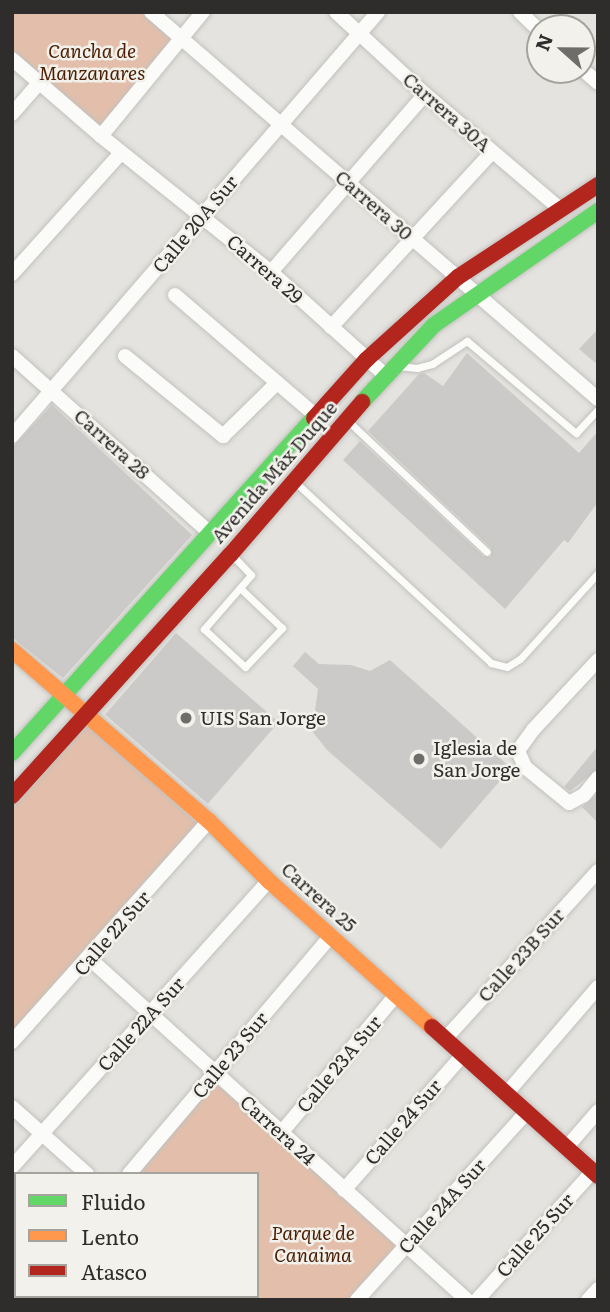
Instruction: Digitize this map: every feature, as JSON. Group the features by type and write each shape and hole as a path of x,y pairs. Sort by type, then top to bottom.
{"main road":[{"name":"Avenida Máx Duque","path":"12,754 366,360 458,277 598,185"},
{"name":"Avenida Máx Duque","path":"12,796 231,554 389,371 433,326 475,294 598,211"},
{"name":"Carrera 25","path":"12,650 209,821 269,881 595,1174"}],"street":[{"name":"Carrera 30","path":"151,12 598,399"},
{"path":"101,136 203,12"},
{"name":"Carrera 30A","path":"336,12 425,94 560,209"},
{"name":"Calle 20A Sur","path":"12,436 378,12"},
{"name":"Carrera 29","path":"12,59 121,153 202,214 271,272 366,360 389,371"},
{"path":"12,114 38,84"},
{"path":"271,272 425,94"},
{"path":"331,327 492,152"},
{"path":"12,274 121,153"},
{"path":"175,295 316,416"},
{"name":"Carrera 28","path":"12,356 211,534"},
{"path":"125,356 223,436 277,383"},
{"path":"598,660 533,730 518,751 525,767 569,803 584,794 598,778"},
{"name":"Calle 22 Sur","path":"12,1042 90,959 209,821"},
{"name":"Calle 23B Sur","path":"445,1039 598,871"},
{"name":"Calle 22A Sur","path":"12,1167 269,881"},
{"name":"Calle 23 Sur","path":"131,1172 331,936"},
{"name":"Carrera 24","path":"90,959 467,1300"},
{"path":"506,1094 598,987"},
{"name":"Calle 23A Sur","path":"281,1133 396,995"},
{"name":"Calle 24 Sur","path":"344,1190 463,1055"},
{"path":"12,1107 85,1172"},
{"path":"566,1147 598,1111"},
{"name":"Calle 24A Sur","path":"358,1300 527,1112"},
{"name":"Calle 25 Sur","path":"477,1300 595,1174"},
{"path":"588,1300 598,1289"}],"lane":[{"path":"389,371 432,364 467,341 576,433 598,409"},
{"path":"347,419 487,552"},
{"path":"294,481 491,663 507,667 520,659 598,573"},
{"path":"231,554 251,575 204,629 245,667 282,628 240,588"}],"green space":[{"name":"Cancha de Manzanares","path":"12,12 145,12 177,39 99,131 12,55"},
{"path":"84,719 201,827 12,1035 12,800"},
{"name":"Parque de Canaima","path":"217,1081 400,1245 350,1300 231,1300 229,1298 259,1298 259,1172 138,1172"}],"building":[{"path":"598,329 598,365 579,349"},
{"path":"467,353 579,453 598,431 598,502 568,543 564,540 505,609 343,460 360,441 483,556 491,557 491,548 368,431 419,374 424,373 443,386"},
{"path":"52,405 192,535 63,678 12,637 12,448"},
{"name":"UIS San Jorge","path":"176,633 279,722 208,804 105,715"},
{"name":"Iglesia de San Jorge","path":"305,652 319,664 351,665 370,671 390,660 511,768 441,849 327,750 312,731 318,689 293,666"},
{"path":"598,746 598,769 570,791 564,787"},
{"path":"598,793 598,823 582,807"}],"traffic: fast":[{"path":"362,402 434,325 598,211"},
{"path":"12,753 314,418"}],"traffic: slow":[{"path":"12,650 209,821 269,881 432,1027"}],"traffic: jam":[{"path":"314,418 366,360 458,277 598,185"},
{"path":"12,796 231,554 362,402"},
{"path":"432,1027 598,1176"}],"place":[{"name":"UIS San Jorge","path":"186,718"},
{"name":"Iglesia de San Jorge","path":"419,759"}]}
